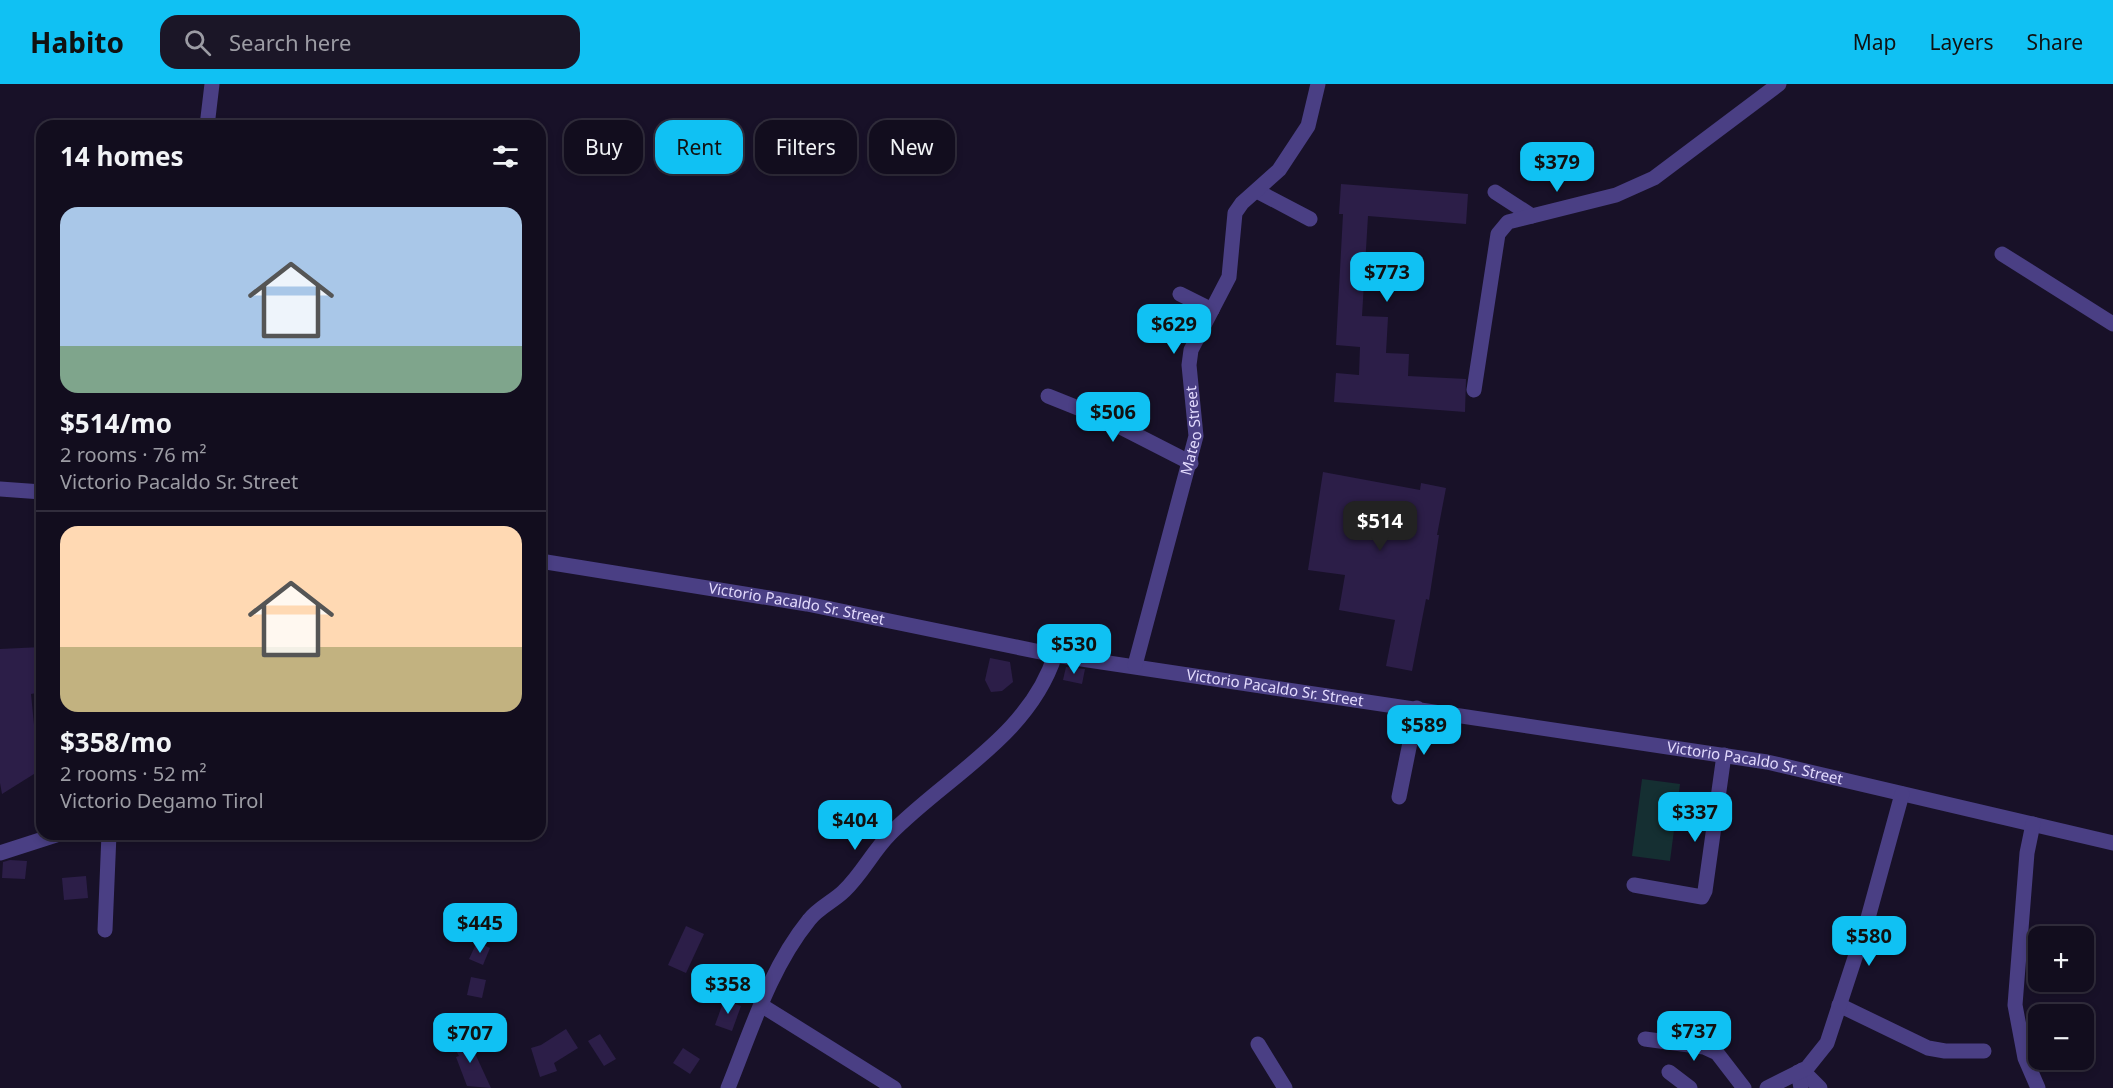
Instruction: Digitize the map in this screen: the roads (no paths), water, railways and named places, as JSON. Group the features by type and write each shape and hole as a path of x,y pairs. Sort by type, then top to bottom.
{"street":[{"path":"208,120 212,84"},
{"name":"Mateo Street","path":"1135,665 1191,463 1196,436 1190,365 1191,350 1229,277 1235,213 1242,202 1279,170 1308,126 1318,84"},
{"path":"1474,390 1498,234 1508,222 1616,195 1654,178 1779,84"},
{"path":"1257,191 1310,219"},
{"path":"1495,192 1532,216"},
{"path":"2002,254 2113,324"},
{"path":"1180,294 1212,310"},
{"path":"1048,396 1103,418 1191,463"},
{"path":"0,489 36,492"},
{"name":"Victorio Pacaldo Sr. Street","path":"546,562 796,602 1055,655 1135,665 1767,762 2113,843"},
{"path":"728,1088 771,980 810,919 845,890 889,834 991,747 1035,699 1047,680 1055,655"},
{"path":"1399,797 1417,708"},
{"path":"1634,885 1702,897 1705,891 1724,755"},
{"path":"1767,1088 1800,1077 1827,1043 1868,918 1902,794"},
{"path":"2033,825 2027,853 2015,1005 2025,1058 2038,1088"},
{"path":"0,853 40,840"},
{"path":"105,930 109,840"},
{"path":"761,1005 894,1088"},
{"path":"1839,1005 1928,1048 1945,1051 1984,1051"},
{"path":"1645,1039 1704,1047 1717,1053 1744,1088"},
{"path":"1258,1044 1286,1088"},
{"path":"1669,1072 1690,1088"},
{"path":"1800,1077 1820,1088"}]}
